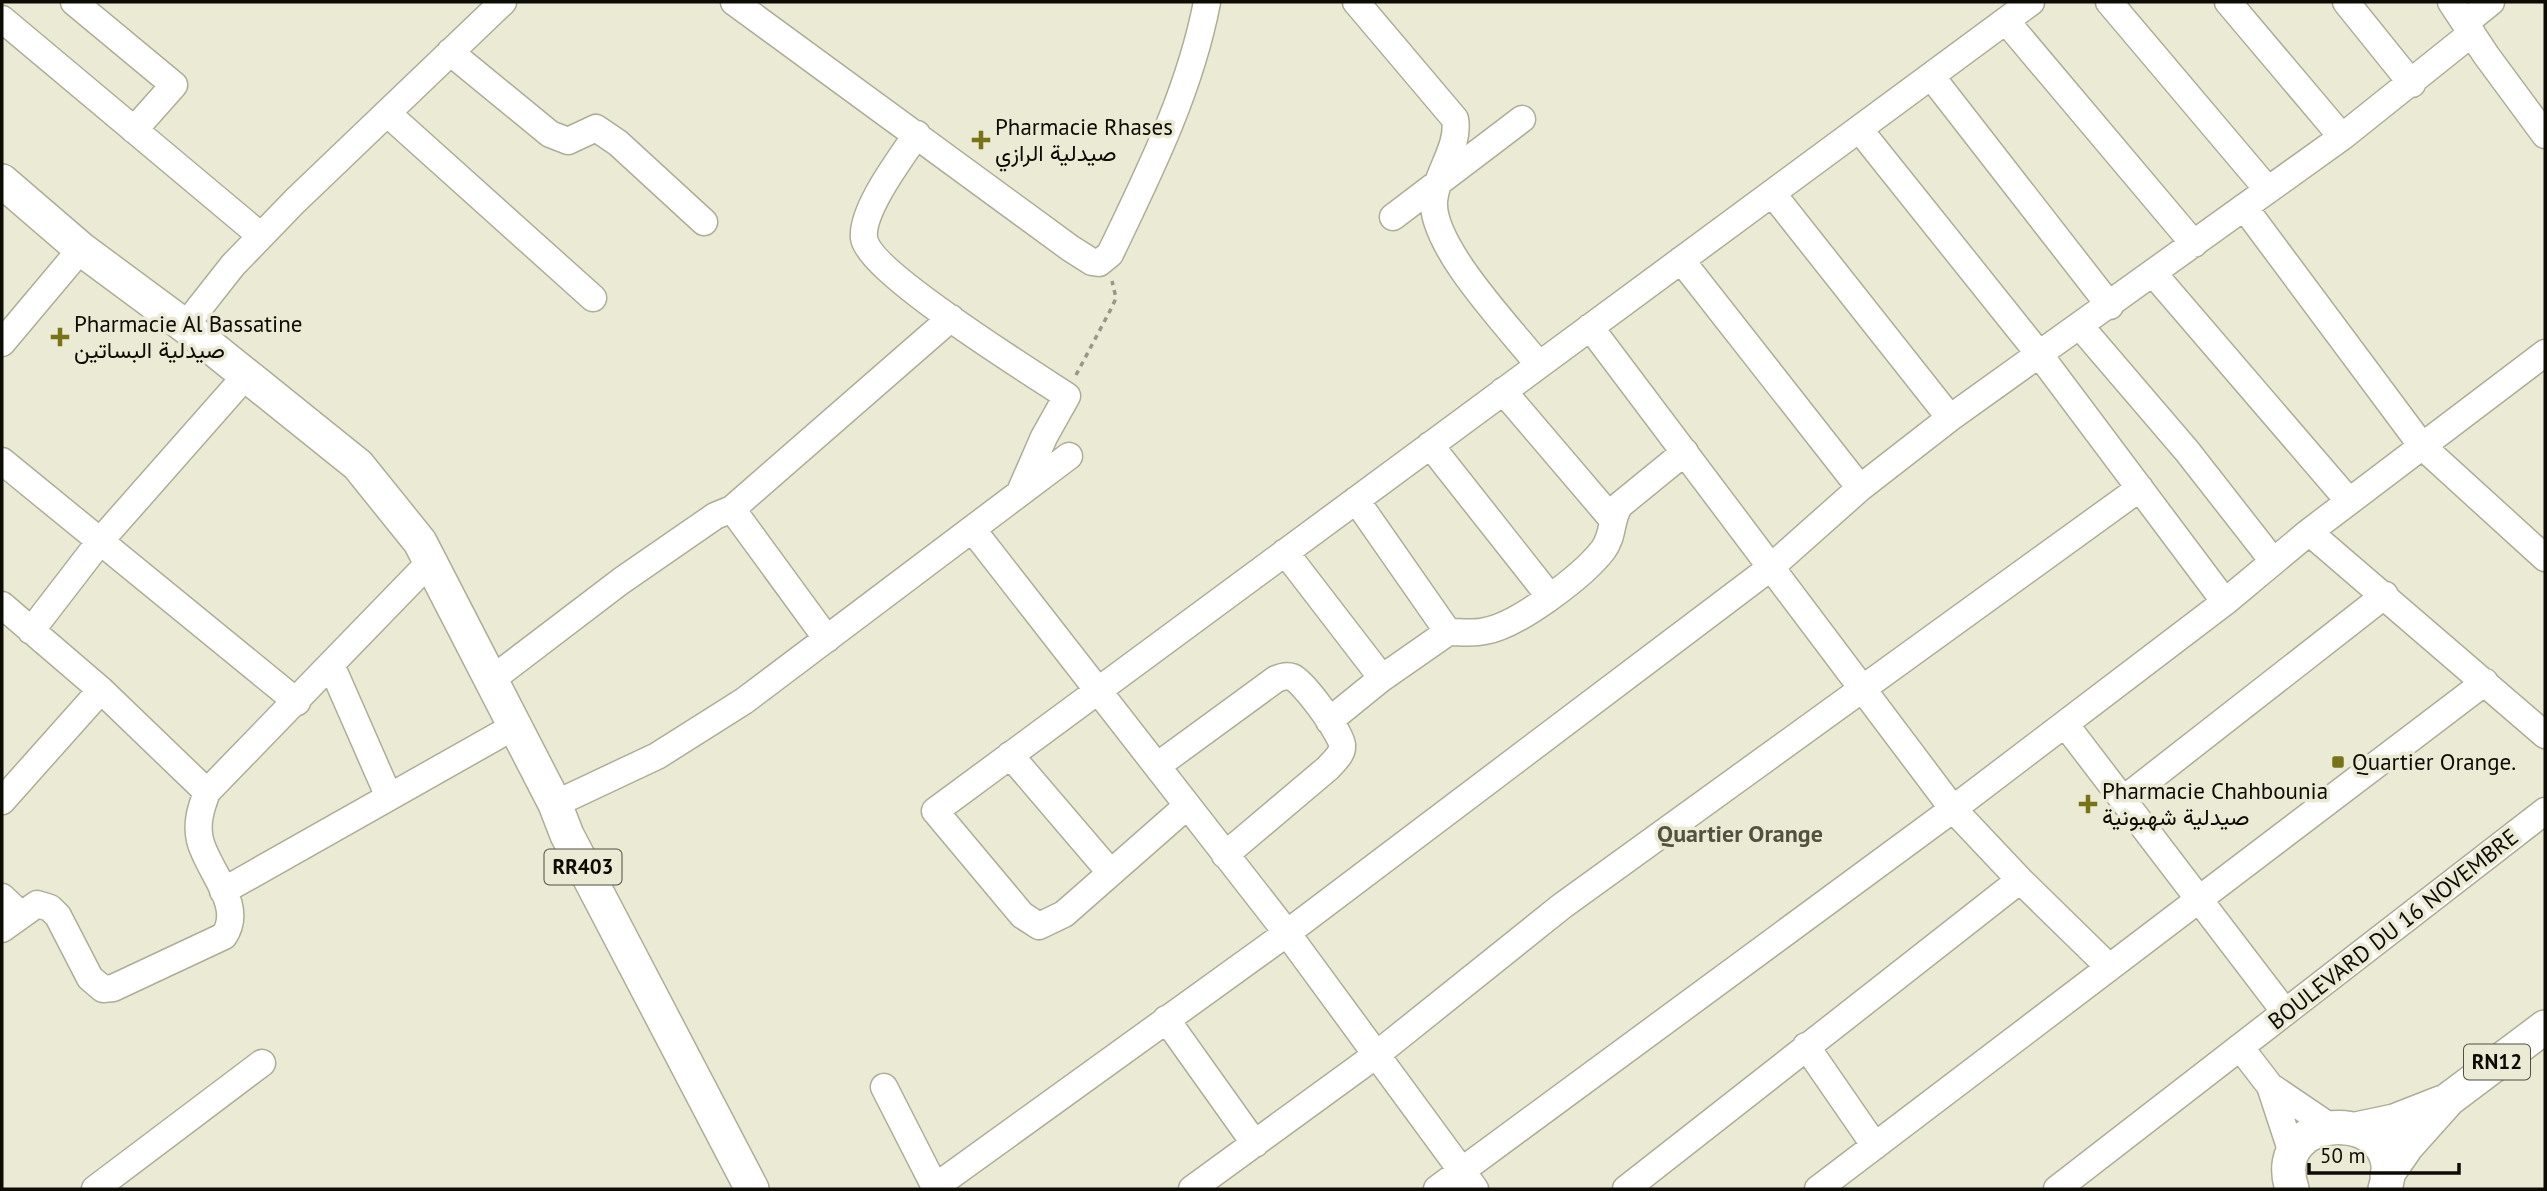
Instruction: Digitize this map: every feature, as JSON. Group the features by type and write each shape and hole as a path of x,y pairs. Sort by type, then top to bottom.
{"main road":[{"name":"RR403","path":"2,181 75,256 235,388 349,477 425,552"},
{"name":"RR403","path":"2,208 185,326 358,465 425,552 555,804 567,835 752,1189"},
{"name":"RN12","path":"2386,1182 2413,1139 2449,1099 2545,1027"},
{"name":"RN12","path":"2290,1179 2305,1138 2342,1127 2394,1121 2449,1099"},
{"name":"RN12","path":"2342,1127 2375,1142 2384,1155 2386,1182"}],"street":[{"path":"74,2 174,85 134,130"},
{"path":"185,326 233,265 261,236 503,2"},
{"path":"734,2 1092,262 1105,260 1137,198 1182,96 1200,39 1207,2"},
{"path":"1356,2 1455,119 1452,144 1438,183 1434,214 1438,230 1452,255 1539,365"},
{"path":"1187,806 1051,923 1040,926 1022,915 935,811 2031,2"},
{"path":"2109,2 2268,190"},
{"path":"2228,2 2342,137"},
{"path":"2346,2 2412,84"},
{"path":"884,1087 935,1188 1287,933 1770,568 1860,488 1950,418 2110,306 2412,84 2462,19 2491,2"},
{"path":"2,19 261,236"},
{"path":"2462,19 2545,135"},
{"path":"2006,21 2194,244"},
{"path":"450,52 550,134 568,141 596,128 618,144 704,222"},
{"path":"1931,76 2110,306"},
{"path":"387,113 593,298"},
{"path":"1393,217 1522,119"},
{"path":"1859,129 2039,355 2225,602"},
{"path":"917,134 871,209 864,226 864,241 874,257 951,318 1067,396 1044,437 1020,493"},
{"path":"1772,193 1950,418"},
{"path":"2244,207 2422,446 2545,558"},
{"path":"2,343 75,256"},
{"path":"1681,260 1860,488"},
{"path":"2153,273 2348,500"},
{"path":"491,680 621,581 715,516 732,509 951,318"},
{"path":"2080,326 2187,451 2273,561"},
{"path":"1590,327 1953,809 2020,880 2109,966"},
{"path":"1437,1189 1468,1180 2225,602 2348,500 2545,352"},
{"path":"31,631 101,540 235,388"},
{"path":"1503,391 1613,520"},
{"path":"1430,445 1550,597"},
{"path":"1329,721 1382,678 1448,632 1487,631 1550,597 1604,549 1614,513 1635,490 1685,452"},
{"path":"555,804 657,756 744,701 1069,456"},
{"path":"2,461 297,702"},
{"path":"1192,1189 1376,1055 1562,906 2140,488"},
{"path":"1356,500 1448,632"},
{"path":"732,509 827,639"},
{"path":"972,529 1287,933 1468,1180"},
{"path":"2309,532 2545,735"},
{"path":"8,914 37,904 50,908 63,925 90,978 103,989 113,988 224,936 232,918 223,891 200,843 200,811 207,792 332,667 425,552"},
{"path":"1285,552 1382,678"},
{"path":"2124,799 2385,595"},
{"path":"2,605 101,690 207,792"},
{"path":"332,667 389,797"},
{"path":"1157,766 1283,676 1296,679 1329,721 1342,743 1342,752 1328,768 1225,855"},
{"path":"1818,1189 2485,681"},
{"path":"2,801 101,690"},
{"path":"2065,724 2285,1012"},
{"path":"223,891 515,726"},
{"path":"1010,755 1110,872"},
{"name":"BOULEVARD DU 16 NOVEMBRE","path":"2057,1189 2545,811"},
{"path":"1626,1189 2020,880"},
{"path":"1166,1019 1255,1144"},
{"path":"1806,1046 1875,1146"},
{"path":"2240,1047 2270,1086 2342,1127"},
{"path":"95,1189 262,1063"},
{"path":"2270,1086 2290,1179"}],"path":[{"path":"1067,396 1116,298 1105,260"}],"place":[{"name":"Pharmacie Rhases صيدلية الرازي","path":"981,140"},
{"name":"Pharmacie Al Bassatine صيدلية البساتين","path":"60,337"},
{"name":"Quartier Orange.","path":"2338,762"},
{"name":"Pharmacie Chahbounia صيدلية شهبونية","path":"2088,804"}],"district":[{"name":"Quartier Orange","path":"1740,834"}]}
